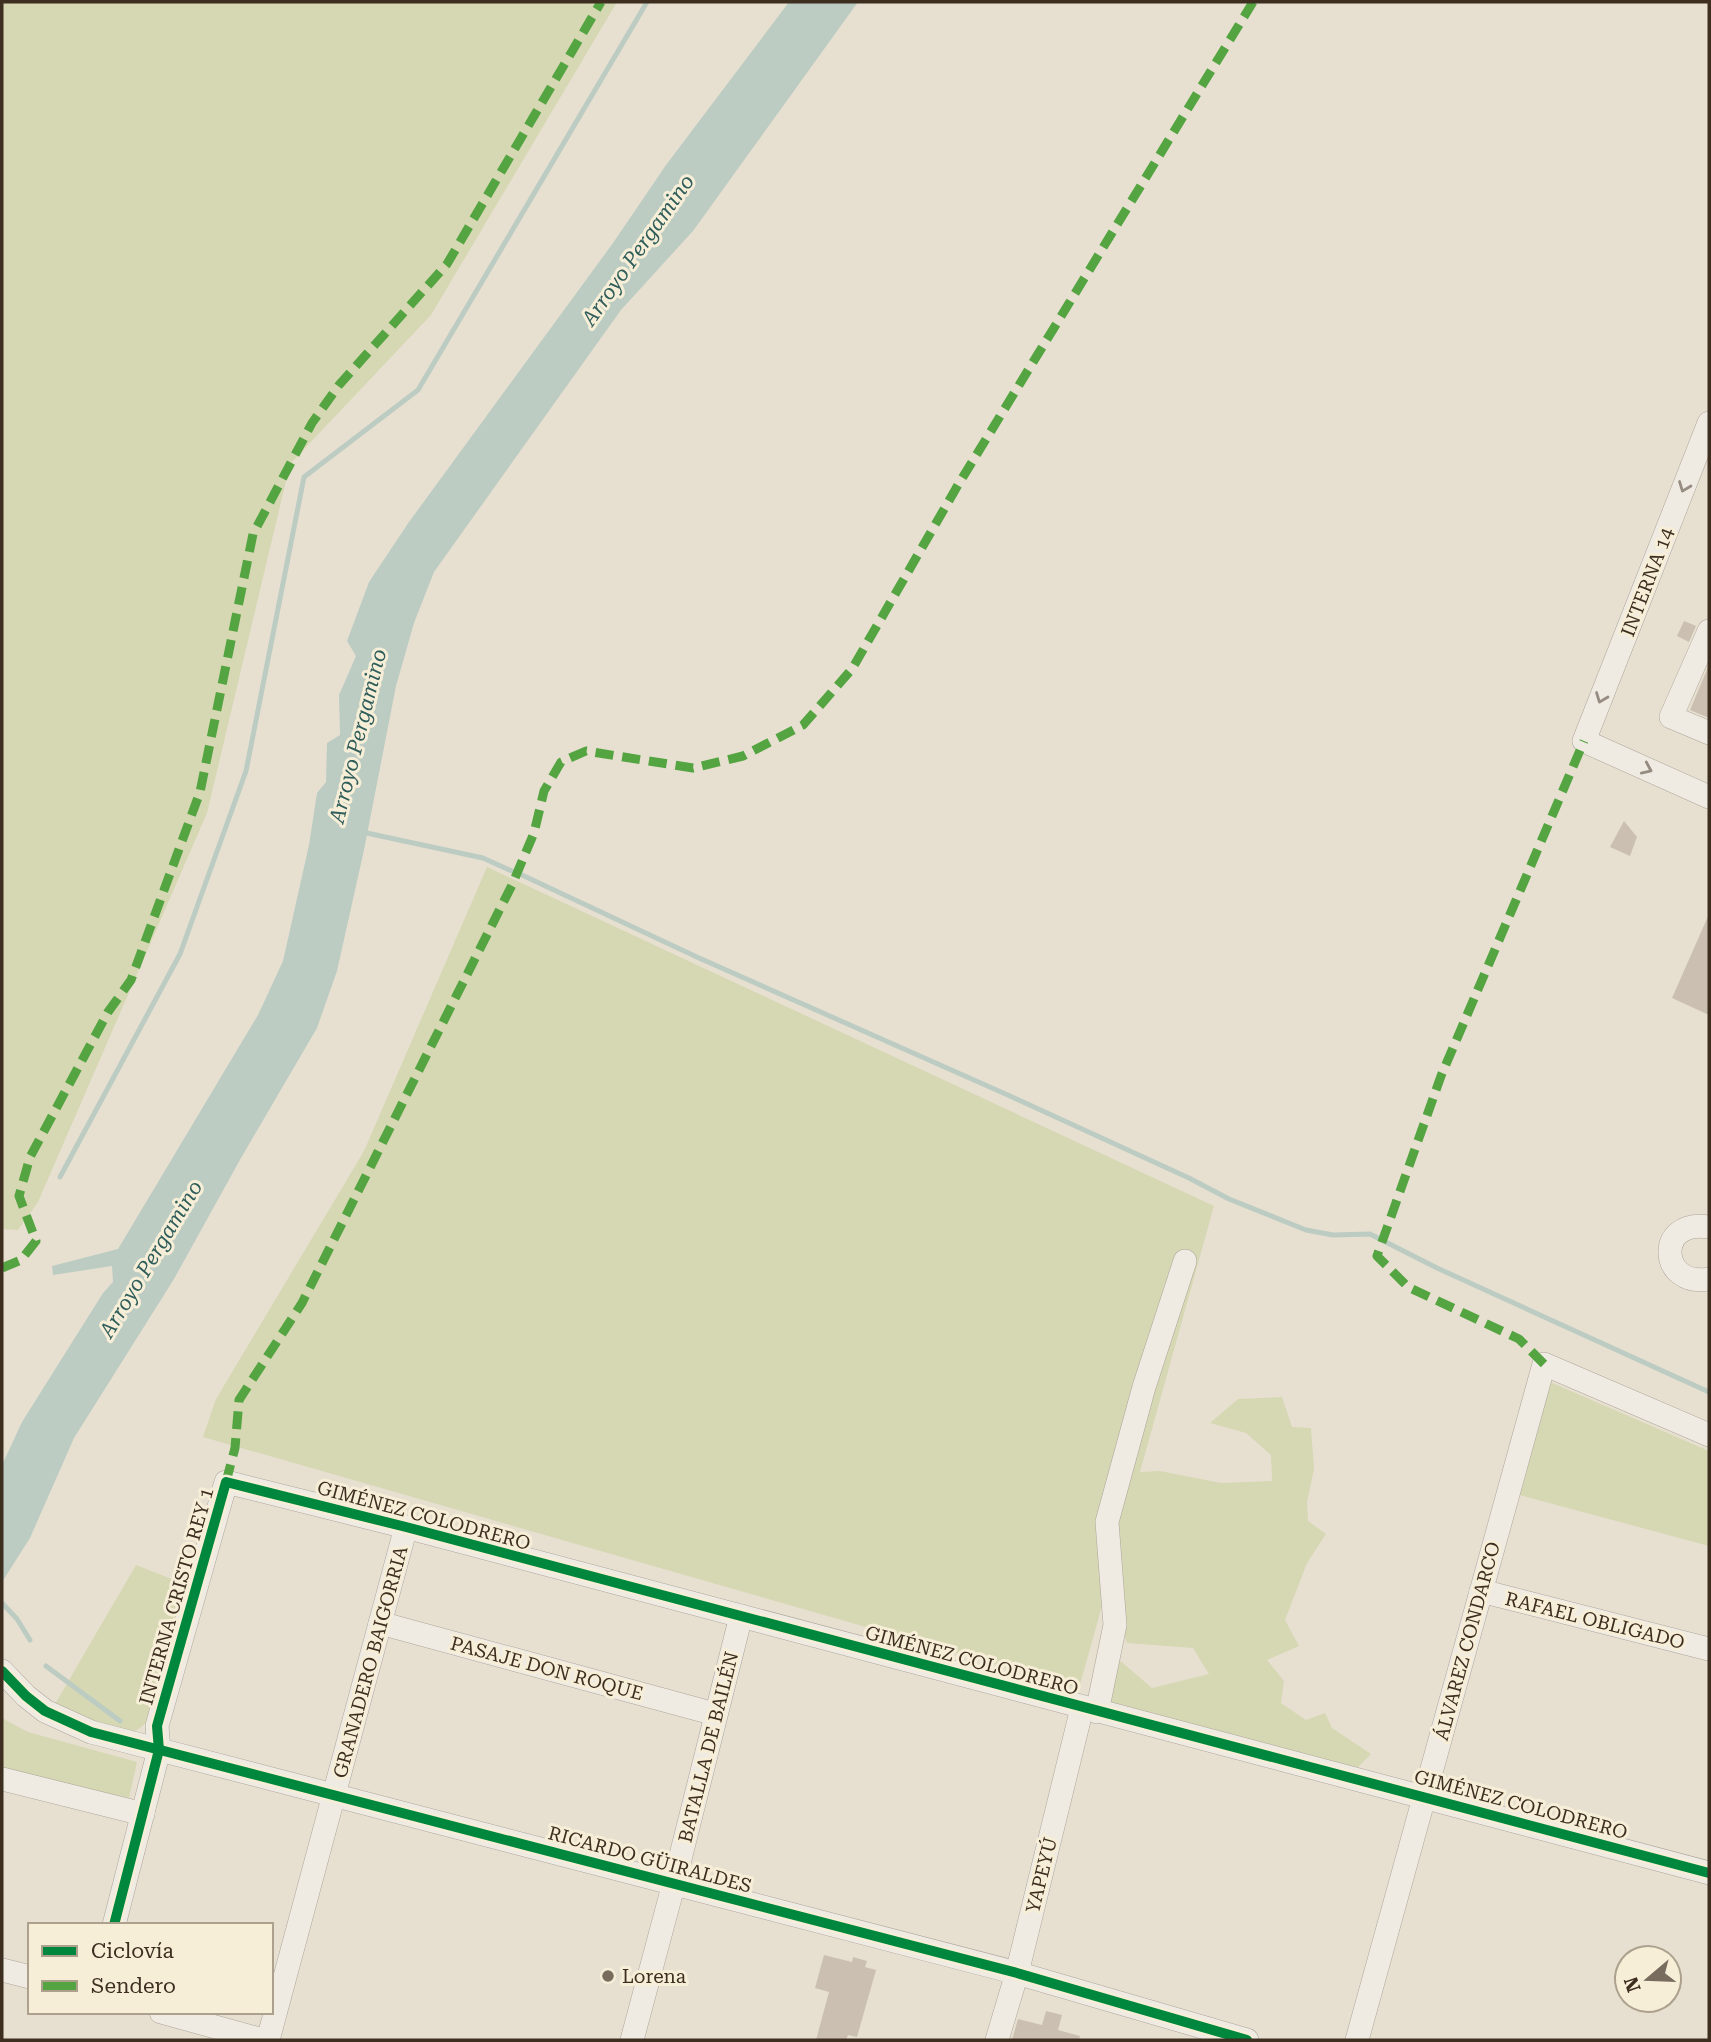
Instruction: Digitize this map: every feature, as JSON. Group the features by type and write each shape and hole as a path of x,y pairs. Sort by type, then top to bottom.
{"street":[{"name":"INTERNA 14","path":"1709,423 1584,741 1709,797"},
{"path":"1709,631 1671,717 1709,733"},
{"path":"1709,1227 1693,1226 1682,1229 1670,1245 1669,1255 1679,1274 1700,1281 1709,1279"},
{"name":"YAPEYÚ","path":"997,2040 1115,1625 1107,1522 1144,1387 1185,1261"},
{"name":"ÁLVAREZ CONDARCO","path":"1357,2040 1544,1364 1709,1435"},
{"name":"GIMÉNEZ COLODRERO","path":"226,1482 406,1527 1709,1873"},
{"name":"INTERNA CRISTO REY 1","path":"115,1923 159,1750 157,1726 226,1482"},
{"name":"GRANADERO BAIGORRIA","path":"273,2012 335,1795 406,1527"},
{"name":"RAFAEL OBLIGADO","path":"1480,1591 1709,1649"},
{"name":"BATALLA DE BAILÉN","path":"632,2040 741,1616"},
{"name":"PASAJE DON ROQUE","path":"380,1623 715,1714"},
{"name":"RICARDO GÜIRALDES","path":"2,1671 45,1711 91,1732 1017,1973 1247,2040"},
{"path":"2,1779 143,1814"},
{"path":"2,1970 28,1976"},
{"path":"168,2014 265,2040"},
{"name":"GRANADERO BAIGORRIA","path":"265,2040 272,2014"}],"green space":[{"path":"2,2 617,2 431,315 290,464 207,813 38,1202 18,1230 2,1229"},
{"path":"487,867 1214,1206 1140,1472 1160,1471 1221,1483 1272,1481 1271,1455 1246,1433 1210,1423 1238,1399 1282,1397 1292,1427 1311,1428 1314,1469 1307,1502 1308,1521 1326,1534 1307,1563 1285,1620 1299,1646 1267,1660 1284,1681 1281,1703 1306,1720 1325,1713 1332,1728 1371,1754 1356,1769 1108,1708 1117,1658 1152,1688 1209,1674 1193,1648 1127,1643 1118,1614 1111,1574 1079,1688 203,1437 216,1399 364,1151"},
{"path":"1550,1382 1709,1451 1709,1546 1516,1494"},
{"path":"136,1565 187,1585 147,1721 139,1729 128,1732 101,1725 55,1704"},
{"path":"2,1718 28,1732 137,1762 129,1798 2,1769"}],"water":[{"name":"Arroyo Pergamino","path":"789,2 858,2 693,231 621,310 434,572 414,623 396,686 337,971 317,1028 174,1279 74,1438 30,1538 2,1582 2,1465 22,1422 103,1293 113,1282 112,1266 53,1275 52,1266 118,1249 258,1015 283,961 309,845 317,793 326,782 327,743 340,735 339,695 356,656 347,641 369,582 409,522 613,243 666,165"}],"building":[{"path":"1684,621 1696,626 1689,642 1677,636"},
{"path":"1709,665 1709,718 1690,710"},
{"path":"1624,821 1637,837 1630,856 1610,847"},
{"path":"1709,914 1709,1015 1672,998"},
{"path":"824,1955 852,1962 853,1957 867,1961 865,1967 876,1970 857,2037 848,2035 846,2040 816,2040 829,1992 815,1988"},
{"path":"1046,2011 1062,2015 1058,2030 1080,2036 1079,2040 1012,2040 1018,2019 1042,2025"}],"waterway":[{"path":"60,1177 180,954 246,771 304,477 418,390 647,2"},
{"path":"362,832 483,858 514,872"},
{"path":"522,875 699,958 1189,1178 1229,1199 1306,1230 1333,1235 1370,1234 1437,1268 1709,1392"},
{"path":"2,1603 17,1619 30,1640"},
{"path":"46,1666 120,1721"}],"marked path":[{"path":"2,1268 21,1260 36,1241 19,1196 30,1157 108,1012 131,980 200,792 253,534 312,423 339,385 447,264 601,2"},
{"path":"226,1482 235,1448 239,1400 302,1303 512,885 534,833 544,791 561,762 586,751 693,768 743,756 803,725 852,669 958,485 1253,2"},
{"path":"1544,1364 1519,1339 1408,1287 1377,1256 1441,1076 1584,741"}],"cycle path":[{"path":"115,1923 159,1750 157,1726 226,1482 406,1527 1709,1873"},
{"path":"2,1671 45,1711 91,1732 1017,1973 1247,2040"}],"place":[{"name":"Lorena","path":"608,1976"}]}
